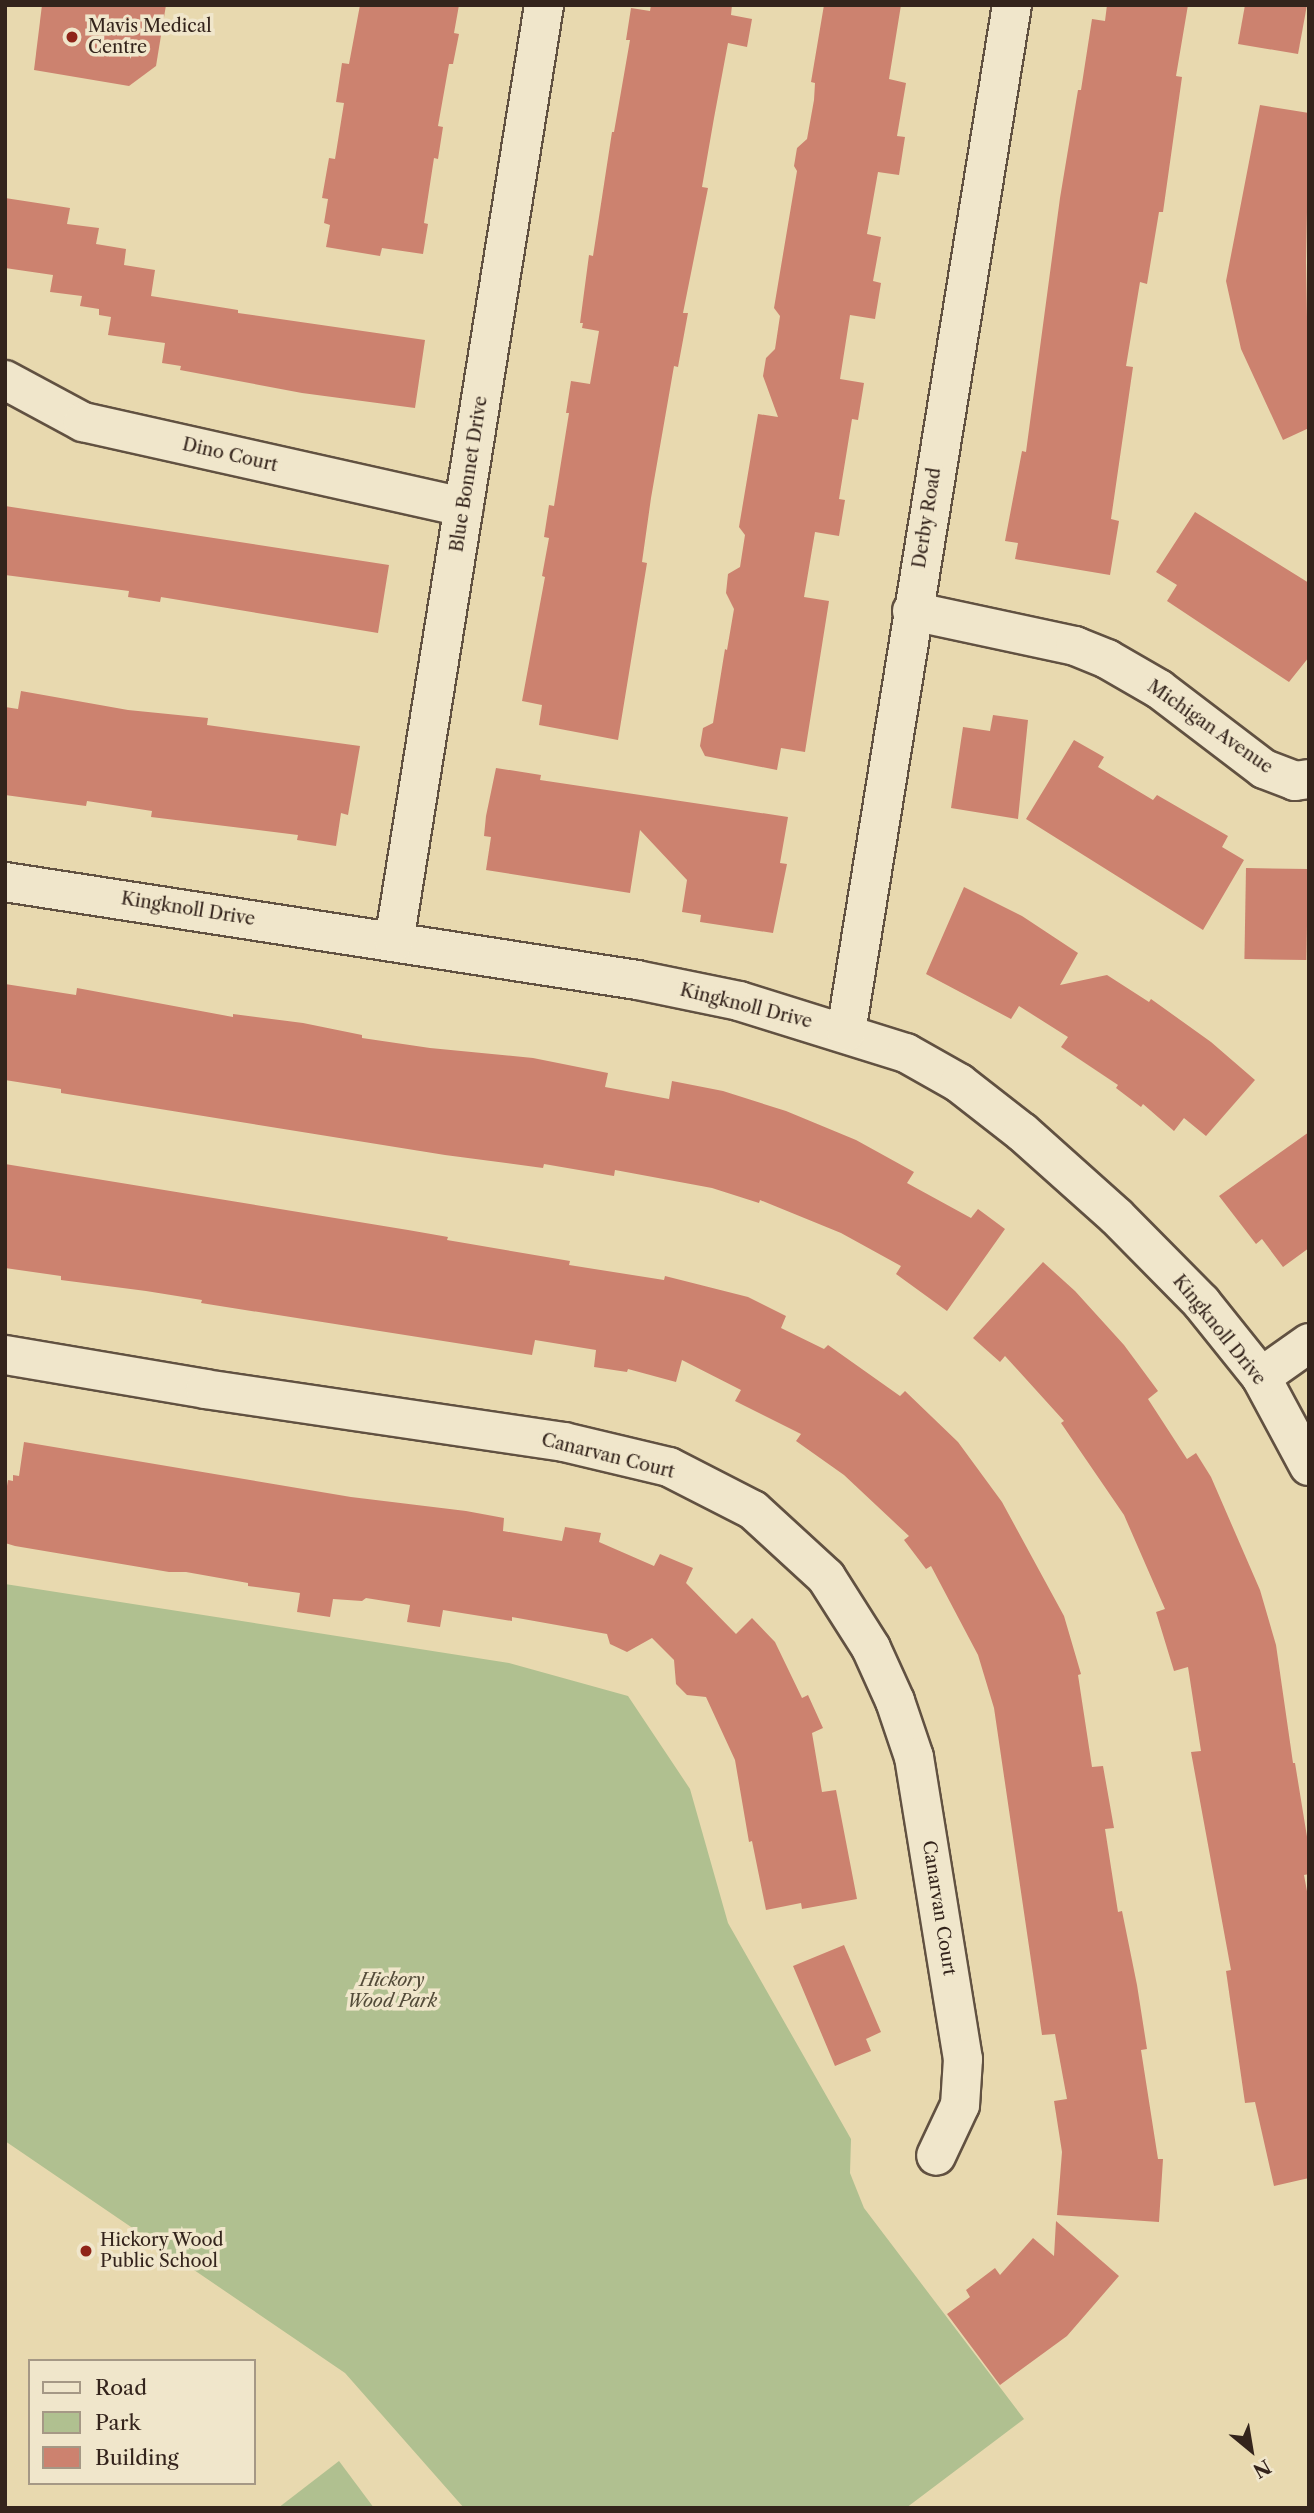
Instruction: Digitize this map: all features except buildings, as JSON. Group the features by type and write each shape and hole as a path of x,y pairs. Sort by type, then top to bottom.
{"street":[{"name":"Blue Bonnet Drive","path":"394,942 544,5"},
{"name":"Derby Road","path":"846,1032 1012,5"},
{"name":"Dino Court","path":"5,380 83,422 464,507"},
{"name":"Michigan Avenue","path":"912,611 1075,646 1107,659 1159,689 1264,769 1295,781 1309,779"},
{"name":"Kingknoll Drive","path":"5,882 637,980 739,1001 846,1032 916,1059 959,1083 1022,1132 1117,1217 1201,1302 1261,1377 1309,1466"},
{"path":"1261,1377 1309,1342"},
{"name":"Canarvan Court","path":"5,1354 205,1389 564,1441 669,1467 753,1510 826,1577 872,1648 895,1701 914,1757 963,2059 960,2105 936,2156"}],"green space":[{"name":"Hickory Wood Park","path":"5,1584 509,1663 628,1696 690,1789 728,1923 851,2139 850,2173 864,2208 1024,2419 906,2508 464,2508 345,2373 5,2141"},
{"path":"339,2461 374,2508 278,2508"}],"place":[{"name":"Mavis Medical Centre","path":"72,37"},
{"name":"Hickory Wood Public School","path":"86,2251"}]}
